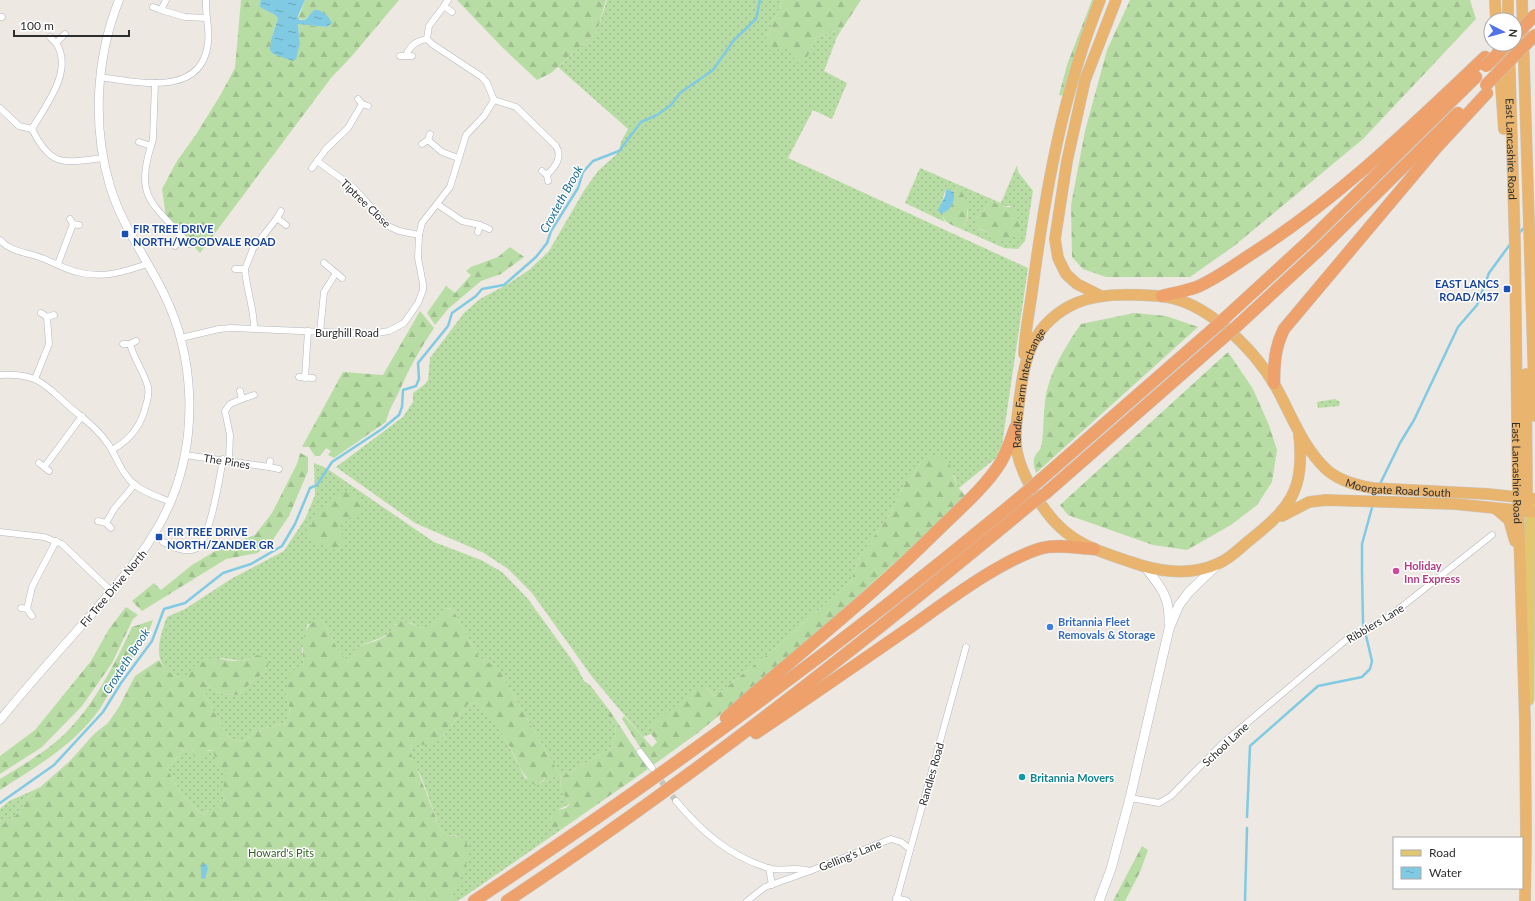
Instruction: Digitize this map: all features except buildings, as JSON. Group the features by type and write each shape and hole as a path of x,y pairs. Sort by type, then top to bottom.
{"highway":[{"path":"1022,371 1039,241 1052,159 1068,94 1086,36 1100,0"},
{"path":"1101,296 1077,284 1066,274 1058,258 1055,239 1067,161 1085,80 1116,0"},
{"path":"1494,0 1495,12"},
{"path":"1508,0 1508,12"},
{"name":"East Lancashire Road","path":"1522,0 1535,416"},
{"path":"1523,25 1535,15"},
{"path":"1523,28 1535,15"},
{"path":"1274,383 1274,357 1278,341 1284,328 1486,89 1535,35"},
{"path":"474,901 562,843 677,763 824,655 1025,493 1213,329 1358,194 1486,62 1493,52"},
{"path":"1162,296 1198,286 1222,273 1279,236 1329,199 1372,163 1498,52"},
{"path":"1500,52 1505,140 1513,195"},
{"name":"East Lancashire Road","path":"1508,52 1514,229 1529,499 1522,629 1526,833 1524,901"},
{"path":"507,901 583,851 706,763 844,656 1046,493 1237,326 1319,250 1486,89"},
{"path":"1529,219 1535,157"},
{"path":"1529,499 1525,339 1526,289 1530,252"},
{"name":"Randles Farm Interchange","path":"1101,296 1162,296 1181,301 1213,318 1255,357 1274,383 1299,433 1300,467 1296,488 1288,503 1275,521 1218,564 1199,570 1182,572 1145,567 1094,549 1067,534 1047,512 1022,468 1017,450 1016,428 1022,371 1032,345 1046,324 1070,306 1101,296"},
{"path":"677,763 906,561 960,509 998,466 1006,452 1016,428"},
{"name":"Moorgate Road South","path":"1299,433 1315,456 1327,469 1338,478 1354,484 1378,488 1529,499"},
{"name":"Moorgate Road South","path":"1275,521 1302,505 1313,501 1374,501 1494,507 1528,511"},
{"path":"1494,507 1506,517 1514,533 1518,611 1522,629"},
{"path":"706,763 752,736 956,595 1005,565 1031,552 1044,548 1057,546 1094,549"}],"main road":[{"path":"1525,722 1529,700 1529,499"},
{"path":"1099,901 1111,869 1130,798 1169,629 1179,605 1218,564"},
{"path":"1145,567 1160,585 1167,597 1169,608 1169,629"}],"street":[{"name":"Fir Tree Drive North","path":"0,720 142,554 171,502 185,455 189,418 188,383 186,361 181,338 164,295 126,229 110,187 103,158 99,111 100,77 108,36 119,0"},
{"path":"161,10 166,0"},
{"path":"100,77 155,83 178,81 192,73 199,67 204,59 208,41 206,0"},
{"path":"427,39 429,26 448,0"},
{"path":"444,6 452,12"},
{"path":"153,7 185,17 206,18"},
{"path":"56,43 65,34"},
{"path":"32,129 59,83 62,54 56,43 50,37"},
{"path":"406,56 409,48 417,42 427,39"},
{"path":"427,39 432,44 482,77 487,83 494,100 516,107 556,146 559,158 554,168 546,175"},
{"path":"155,83 154,132 144,173 147,194 189,244"},
{"name":"Burghill Road","path":"181,338 219,329 254,328 320,332 381,333 395,329 404,323 418,303 423,290 418,258 419,235 426,218 450,187 466,135 484,116 494,100"},
{"path":"312,168 326,149 348,128 363,103"},
{"path":"0,108 19,126 32,129"},
{"path":"32,129 39,143 50,157 67,163 103,158"},
{"path":"427,139 442,152 458,158"},
{"path":"139,142 151,146"},
{"name":"Tiptree Close","path":"317,161 354,188 388,226 398,231 419,235"},
{"path":"437,204 462,221 480,225 489,229"},
{"path":"254,328 253,307 246,280 245,269 253,249 281,212"},
{"path":"276,218 286,224"},
{"path":"58,264 74,223"},
{"path":"478,232 480,225"},
{"path":"175,246 183,238"},
{"path":"0,240 14,250 37,256 77,272 100,276 121,273 147,264"},
{"path":"324,264 342,278"},
{"path":"235,269 245,269"},
{"path":"320,332 324,292 336,273"},
{"path":"41,313 47,317 54,315"},
{"path":"35,379 49,344 47,317"},
{"path":"308,331 302,377 313,378"},
{"path":"112,450 128,440 137,429 144,414 148,398 148,385 133,354 133,342 123,344"},
{"path":"0,375 18,375 35,379 46,385 100,432 122,469 134,484 171,502"},
{"path":"240,391 242,399"},
{"path":"230,461 230,435 225,411 230,404 254,395"},
{"path":"39,463 47,468 82,416"},
{"name":"The Pines","path":"185,455 223,459 279,469"},
{"path":"163,542 174,548 183,550 195,549 199,546 210,527 223,459"},
{"path":"269,467 270,460"},
{"path":"106,523 114,509 134,484"},
{"path":"98,521 106,523 111,528"},
{"path":"0,532 44,537 56,541 68,548 111,591"},
{"name":"Ribblers Lane","path":"1314,667 1347,639 1390,616 1492,534"},
{"path":"32,616 24,608 32,587 56,541"},
{"name":"Randles Road","path":"896,899 966,647"},
{"name":"School Lane","path":"1130,798 1159,803 1171,796 1222,743 1314,667"},
{"path":"640,752 652,768"},
{"name":"Gelling's Lane","path":"676,801 711,838 730,852 769,868 800,868 810,871"},
{"name":"Gelling's Lane","path":"747,901 764,887 810,871 891,839 901,842 910,849"},
{"path":"769,868 772,885"},
{"path":"896,899 907,901"}],"green space":[{"path":"241,0 261,0 259,6 274,14 278,18 271,40 300,43 298,24 327,27 313,11 305,20 298,19 305,0 399,0 351,57 331,78 200,253 166,216 162,189 177,161 197,133 235,68"},
{"path":"457,0 606,0 597,32 551,73 537,80 502,47"},
{"path":"607,0 783,0 766,39 788,49 806,60 816,37 842,29 837,37 824,71 847,83 832,119 813,110 788,158 1028,268 1002,445 996,458 959,488 954,475 922,460 915,472 904,485 892,511 859,558 851,581 777,647 715,696 707,688 651,725 651,734 643,737 593,678 532,593 508,569 484,553 415,523 336,467 403,417 413,402 413,393 428,380 430,358 464,313 480,299 508,284 529,270 549,251 585,189 598,171 619,152 621,142 628,129 558,67 597,32"},
{"path":"783,0 861,0 842,29 816,37 806,60 798,64 788,49 769,50 766,39"},
{"path":"1092,0 1097,0 1064,96 1059,95 1067,65"},
{"path":"1130,0 1470,0 1476,19 1363,139 1234,246 1190,277 1106,277 1083,269 1072,257 1071,205 1085,131 1107,50"},
{"path":"1017,165 1018,172 1033,191 1025,241 1018,249 1004,248 961,229 964,228 968,217 968,212 965,202 957,188 954,192 946,189 941,204 941,214 943,213 945,222 905,203 920,168 1001,203","holes":["990,201 1001,206 1011,206 988,232 980,230 976,218 982,214"]},
{"path":"957,188 961,189 967,208 966,223 964,228 961,229 946,221 943,216 943,213 952,204 954,192"},
{"path":"990,201 1001,206 1015,208 1021,230 1020,234 1004,240 990,238 988,232 976,228 976,218 982,214"},
{"path":"510,247 524,257 501,274 481,281 448,309 435,325 427,313 446,286 455,293 471,275 466,271 471,267 498,257"},
{"path":"420,311 434,328 410,368 389,411 386,422 334,458 328,455 331,451 326,448 320,456 315,456 309,447 302,447 343,372 383,375"},
{"path":"1134,313 1166,316 1198,327 1036,473 1034,461 1036,454 1040,450 1042,442 1044,407 1047,392 1053,371 1069,342 1081,324"},
{"path":"1228,352 1253,389 1269,425 1277,450 1272,482 1257,505 1231,525 1187,550 1153,545 1068,515 1060,505"},
{"path":"1335,399 1340,402 1339,406 1318,408 1317,402"},
{"path":"300,453 308,457 308,471 289,516 272,541 257,553 226,559 142,611 132,601 154,583 161,590 192,565 222,547 255,535 272,513 297,464"},
{"path":"926,457 937,457 949,463 957,486 967,498 784,662 699,732 652,766 622,719 624,716 652,747 657,742 651,734 651,725 701,687 707,688 715,696 777,647 851,581 859,558 892,511 904,485 915,472 922,460"},
{"path":"314,463 326,468 434,542 481,560 502,572 528,599 577,667 584,681 590,685 610,711 608,715 616,728 615,738 610,749 561,777 496,665 484,661 478,656 452,608 444,609 432,626 421,628 411,623 395,624 388,634 355,649 354,657 348,661 338,650 322,619 307,625 302,649 304,665 286,694 290,710 285,723 258,730 242,742 229,738 206,698 206,684 222,694 238,695 254,680 267,671 258,656 241,661 222,658 195,666 190,674 182,678 172,674 165,668 161,661 159,644 161,635 167,617 185,609 231,579 284,551 305,519 315,495"},
{"path":"345,492 359,497 362,504 359,513 352,516 341,526 341,532 345,542 338,550 328,549 310,538 309,533 316,510 325,508"},
{"path":"126,607 138,615 133,619 112,663 82,706 42,747 0,774 0,756 35,730 91,661 109,629"},
{"name":"Howard's Pits","path":"452,608 478,656 484,661 496,665 561,777 610,749 615,738 616,728 608,715 610,711 648,769 562,829 559,827 550,829 549,826 553,811 566,808 570,804 560,789 561,778 547,777 536,786 532,783 523,772 497,726 477,702 467,705 441,739 428,745 412,744 410,751 441,831 448,835 462,838 468,848 469,852 464,870 449,901 0,901 0,826 16,815 30,796 70,761 94,734 108,723 119,707 135,676 159,660 169,672 182,678 188,674 200,661 212,658 240,661 247,660 258,655 269,661 267,671 254,680 238,695 222,694 206,684 206,698 229,738 242,742 258,730 285,723 290,710 286,694 290,672 304,665 304,637 306,630 315,621 322,619 338,650 348,661 354,657 355,649 385,636 400,619 421,628 432,625 444,609","holes":["183,750 194,750 194,756 197,760 202,757 204,752 208,750 213,751 218,766 227,771 222,792 225,801 217,802 218,810 209,810 203,815 182,795 167,769"]},
{"path":"153,620 138,650 118,677 101,707 91,720 68,743 55,753 0,790 0,779 39,755 73,726 96,695 132,627"},
{"path":"477,702 498,728 525,778 541,783 547,777 561,777 560,789 570,804 553,812 549,826 559,827 562,829 458,901 449,901 456,885 459,870 457,836 448,835 441,831 422,779 412,759 410,751 412,744 441,739 467,705"},
{"path":"183,750 213,751 216,758 228,771 222,792 225,801 219,810 209,810 203,815 182,795 167,769"},
{"path":"41,787 30,796 16,815 0,826 0,809 9,801"},
{"path":"1142,846 1148,850 1140,872 1125,901 1113,901"}],"water":[{"path":"261,0 305,0 298,16 299,20 305,20 314,10 319,10 325,14 332,23 327,27 298,24 300,43 296,59 293,61 273,54 270,50 271,40 278,18 274,14 259,6"},
{"path":"946,189 954,192 954,200 952,206 941,214 938,210 945,196"},
{"path":"206,863 208,868 205,879 201,878 201,866"}],"waterway":[{"name":"Croxteth Brook","path":"0,803 54,765 103,712 121,683 152,641 164,609 185,603 223,573 251,564 282,546 295,524 310,488 317,485 332,462 382,429 399,415 402,407 403,390 416,386 419,379 418,363 448,326 452,313 476,296 482,289 504,285 536,257 547,243 551,231 578,188 583,172 593,161 619,151 641,122 657,115 671,105 680,93 713,70 734,40 756,19 760,0"},
{"path":"1518,234 1526,226"},
{"path":"1380,484 1400,443 1414,420 1458,327 1477,305 1489,273 1511,243"},
{"path":"1247,817 1250,746 1318,686 1362,677 1370,669 1372,661 1363,623 1362,544 1373,504"},
{"path":"1245,901 1247,828"}],"tunnel":[{"path":"656,774 676,801"}],"place":[{"name":"FIR TREE DRIVE NORTH/WOODVALE ROAD","path":"125,234"},
{"name":"EAST LANCS ROAD/M57","path":"1507,289"},
{"name":"FIR TREE DRIVE NORTH/ZANDER GR","path":"159,537"},
{"name":"Holiday Inn Express","path":"1396,571"},
{"name":"Britannia Fleet Removals & Storage","path":"1050,627"},
{"name":"Britannia Movers","path":"1022,777"}]}
